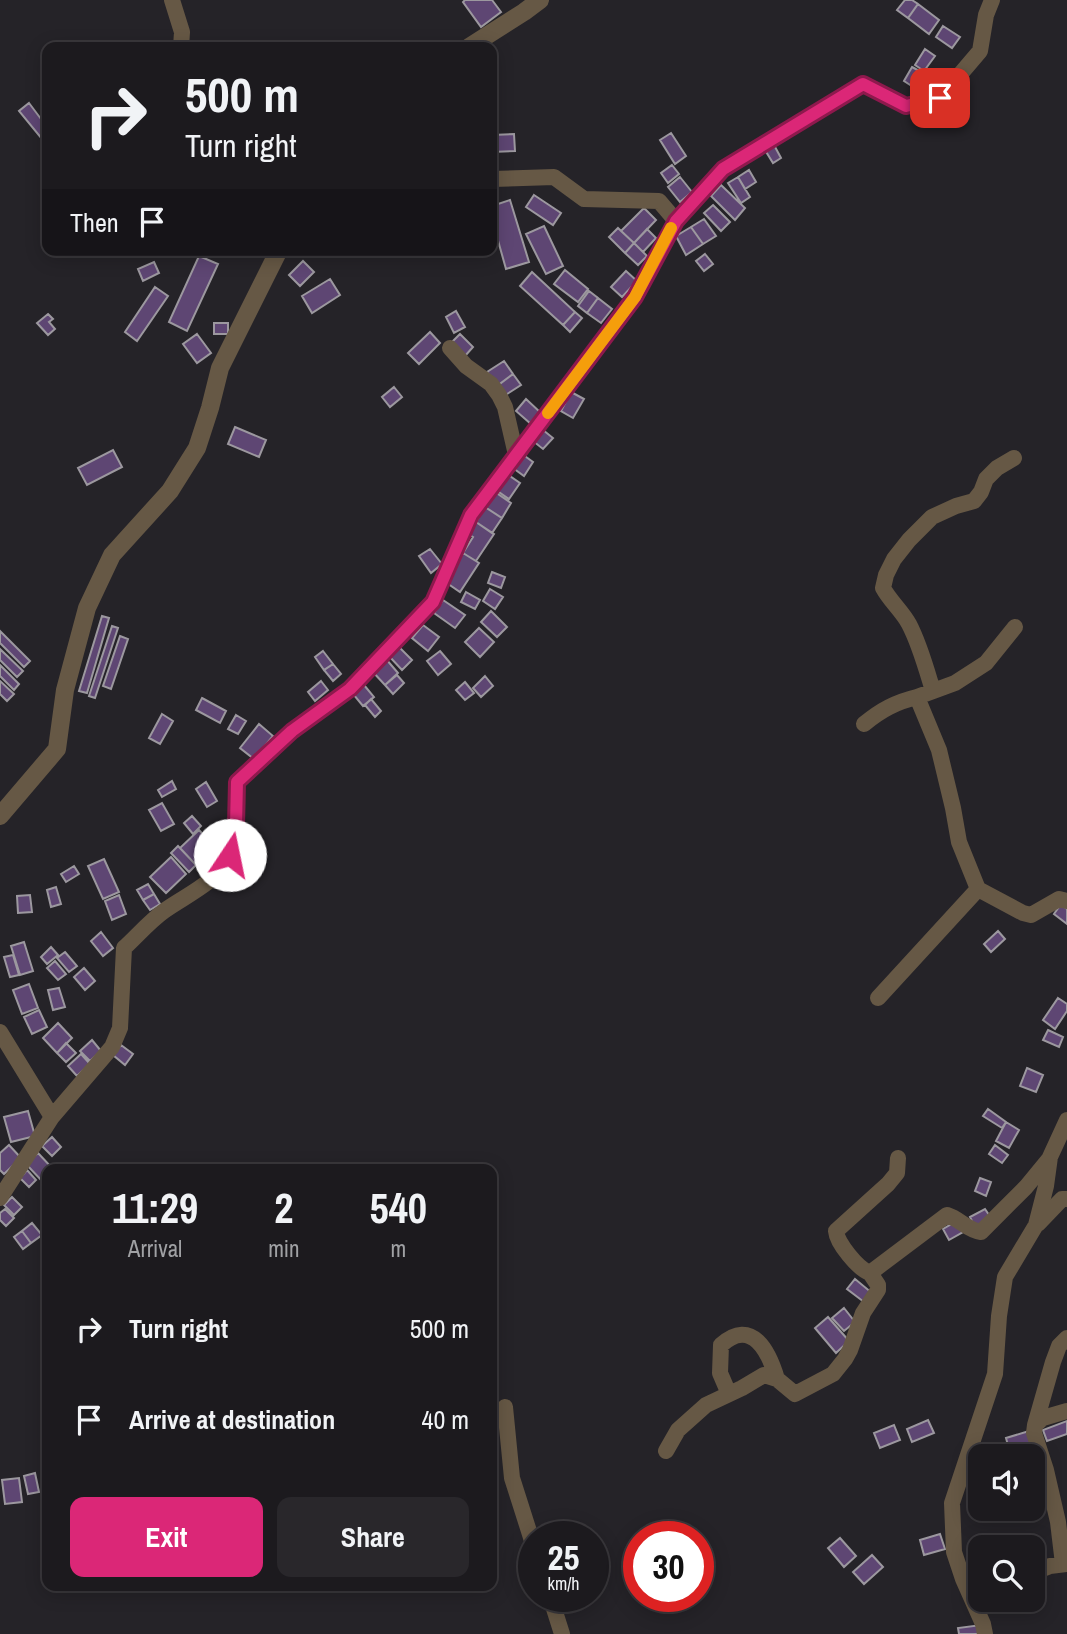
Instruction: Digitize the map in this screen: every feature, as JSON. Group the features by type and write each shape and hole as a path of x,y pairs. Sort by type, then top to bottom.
{"street":[{"path":"172,0 183,32 182,42"},
{"path":"477,42 540,0"},
{"path":"0,1198 51,1117 112,1047 120,1028 124,948 163,912 219,872 230,855 236,825 237,782 292,731 350,689 433,602 471,515 635,297 676,221 723,169 863,84 906,106 940,98 980,51 986,15 992,0"},
{"path":"497,178 554,177 584,199 659,201 676,221"},
{"path":"0,816 57,749 65,690 87,608 112,555 170,491 197,448 219,368 276,256"},
{"path":"450,348 466,366 491,384 499,395 505,407 516,455"},
{"path":"933,691 922,653 908,621 890,601 883,588 886,575 894,559 909,540 932,517 974,501 986,479 1014,457"},
{"path":"864,723 880,711 901,701 955,683 986,663 1015,627"},
{"path":"917,697 939,750 959,842 978,889 1031,915 1059,899 1067,901"},
{"path":"878,998 978,889"},
{"path":"0,1032 51,1117"},
{"path":"870,1273 947,1215 955,1217 972,1231 981,1232 1026,1187 1050,1157 1067,1120"},
{"path":"1036,1226 1050,1157"},
{"path":"666,1451 677,1430 706,1405 764,1375 777,1378 795,1394 833,1374 850,1350 863,1313 878,1290 878,1285 870,1273 856,1262 836,1238 836,1231 888,1184 897,1173 898,1158"},
{"path":"1046,1186 1067,1188"},
{"path":"968,1580 954,1552 952,1503 995,1374 1005,1277 1036,1226 1062,1199 1067,1199"},
{"path":"729,1394 720,1373 721,1345 727,1339 741,1334 756,1338 771,1359 777,1378"},
{"path":"1045,1568 1065,1564 1046,1470 1034,1433 1053,1362 1059,1346 1067,1338"},
{"path":"505,1407 512,1478 526,1521"},
{"path":"1035,1425 1043,1418 1067,1411"},
{"path":"555,1612 562,1634"},
{"path":"980,1612 985,1634"}],"building":[{"path":"492,0 501,12 481,27 463,2"},
{"path":"905,0 918,4 908,18 897,10"},
{"path":"918,4 939,20 929,34 908,18"},
{"path":"943,26 960,37 952,48 936,37"},
{"path":"925,49 935,56 924,71 915,65"},
{"path":"912,67 923,73 915,88 904,81"},
{"path":"29,103 42,120 42,139 19,111"},
{"path":"671,133 686,156 675,164 660,140"},
{"path":"514,134 515,151 497,152 497,135"},
{"path":"774,145 781,158 773,163 765,150"},
{"path":"672,165 679,174 668,183 661,173"},
{"path":"749,170 756,182 745,189 738,177"},
{"path":"680,177 692,192 680,202 668,187"},
{"path":"738,177 750,197 741,203 728,183"},
{"path":"721,185 745,208 735,220 711,196"},
{"path":"534,195 561,213 553,225 526,207"},
{"path":"510,200 529,262 506,269 497,237 497,204"},
{"path":"713,205 730,222 721,231 704,213"},
{"path":"644,208 656,220 634,243 621,231"},
{"path":"704,219 716,236 703,244 691,227"},
{"path":"544,226 563,266 546,274 526,234"},
{"path":"691,227 703,244 686,255 676,236"},
{"path":"618,228 634,243 625,253 609,237"},
{"path":"647,229 656,238 643,252 634,243"},
{"path":"634,243 647,256 638,265 625,253"},
{"path":"705,254 713,264 704,271 696,261"},
{"path":"199,256 218,264 187,331 169,322"},
{"path":"303,261 314,272 300,286 289,275"},
{"path":"154,262 159,273 143,281 138,269"},
{"path":"565,270 588,289 578,302 554,284"},
{"path":"626,271 637,281 622,297 611,287"},
{"path":"532,272 575,312 563,325 520,286"},
{"path":"330,279 340,295 312,313 302,296"},
{"path":"155,287 168,296 137,341 125,332"},
{"path":"589,291 598,298 587,313 578,306"},
{"path":"598,298 612,309 601,323 587,313"},
{"path":"456,311 465,327 454,333 446,317"},
{"path":"575,312 582,318 570,332 563,325"},
{"path":"48,314 53,319 49,322 55,329 48,335 37,323"},
{"path":"214,323 228,323 228,334 214,334"},
{"path":"430,332 440,343 419,364 408,353"},
{"path":"197,334 211,353 197,363 183,344"},
{"path":"460,334 473,347 465,356 451,343"},
{"path":"504,361 513,374 497,386 487,372"},
{"path":"513,374 521,385 504,396 497,386"},
{"path":"394,387 402,397 390,407 382,397"},
{"path":"571,392 584,399 573,418 561,411"},
{"path":"526,399 541,413 531,424 516,411"},
{"path":"235,427 266,440 259,457 228,444"},
{"path":"543,430 553,438 543,449 533,441"},
{"path":"113,450 122,467 87,485 78,468"},
{"path":"522,454 533,462 524,476 513,468"},
{"path":"507,474 520,483 509,499 496,490"},
{"path":"495,492 511,503 502,518 485,507"},
{"path":"485,507 502,518 492,533 476,522"},
{"path":"476,522 494,534 476,561 463,553 473,537 468,534"},
{"path":"430,549 442,564 431,573 419,556"},
{"path":"463,553 479,563 460,592 444,581"},
{"path":"492,572 505,577 501,588 488,583"},
{"path":"490,589 503,597 495,609 483,601"},
{"path":"466,592 480,600 475,609 461,602"},
{"path":"443,600 465,615 455,628 434,613"},
{"path":"491,611 507,627 497,637 481,622"},
{"path":"102,616 109,618 87,693 79,691"},
{"path":"423,625 439,637 428,651 412,638"},
{"path":"112,626 118,628 95,698 89,696"},
{"path":"479,628 494,642 480,657 465,642"},
{"path":"0,631 30,661 24,667 0,643"},
{"path":"120,636 128,639 111,689 103,686"},
{"path":"399,647 412,660 402,670 389,656"},
{"path":"0,649 23,671 17,677 0,660"},
{"path":"323,651 333,664 324,670 315,657"},
{"path":"440,651 451,664 438,675 427,661"},
{"path":"386,659 398,673 385,685 372,671"},
{"path":"333,664 341,674 333,681 324,670"},
{"path":"0,665 19,684 14,690 0,676"},
{"path":"397,675 404,683 393,694 385,685"},
{"path":"485,676 493,686 481,697 473,688"},
{"path":"0,681 14,694 7,701 0,694"},
{"path":"321,681 328,690 315,701 308,692"},
{"path":"465,682 474,693 465,700 456,690"},
{"path":"364,685 374,697 363,706 353,694"},
{"path":"202,698 226,711 220,723 196,710"},
{"path":"371,699 381,711 375,717 365,705"},
{"path":"162,714 173,721 160,744 149,738"},
{"path":"236,715 246,721 238,734 228,729"},
{"path":"259,724 273,736 254,759 240,748"},
{"path":"172,781 176,789 162,797 158,790"},
{"path":"206,782 217,801 207,807 196,789"},
{"path":"162,803 174,824 161,831 149,810"},
{"path":"192,816 201,826 193,834 184,823"},
{"path":"199,830 215,847 196,865 180,848"},
{"path":"178,846 196,865 189,872 171,853"},
{"path":"171,857 186,874 166,893 150,877"},
{"path":"104,859 119,892 103,899 88,866"},
{"path":"74,866 79,874 66,882 61,874"},
{"path":"148,884 154,894 143,900 137,890"},
{"path":"56,887 61,904 51,907 47,890"},
{"path":"154,894 160,904 150,910 143,900"},
{"path":"30,895 32,912 18,913 17,896"},
{"path":"119,895 126,914 112,920 105,901"},
{"path":"1061,904 1067,909 1067,924 1054,914"},
{"path":"998,931 1005,939 991,952 984,944"},
{"path":"101,932 113,948 103,956 91,941"},
{"path":"24,942 33,971 20,975 11,946"},
{"path":"51,947 58,955 47,964 41,957"},
{"path":"65,952 77,966 69,972 57,958"},
{"path":"13,955 19,975 10,977 4,957"},
{"path":"55,961 66,974 58,980 47,968"},
{"path":"84,968 95,981 85,990 74,977"},
{"path":"29,984 38,1008 22,1014 13,990"},
{"path":"59,988 65,1007 53,1010 48,990"},
{"path":"1058,998 1067,1004 1067,1011 1055,1029 1043,1020"},
{"path":"39,1010 47,1027 32,1034 24,1017"},
{"path":"58,1023 72,1038 57,1053 43,1038"},
{"path":"1048,1030 1063,1037 1059,1047 1043,1040"},
{"path":"92,1040 101,1051 90,1061 80,1051"},
{"path":"66,1043 76,1053 66,1062 57,1053"},
{"path":"121,1045 133,1054 125,1065 113,1055"},
{"path":"81,1054 90,1064 77,1076 68,1066"},
{"path":"1027,1068 1043,1075 1036,1092 1020,1086"},
{"path":"988,1109 1006,1122 1002,1128 983,1116"},
{"path":"28,1111 35,1136 11,1142 4,1117"},
{"path":"1006,1122 1019,1130 1009,1148 996,1141"},
{"path":"52,1137 61,1147 52,1156 42,1146"},
{"path":"9,1145 21,1158 4,1174 0,1170 0,1153"},
{"path":"995,1145 1008,1155 1002,1163 989,1154"},
{"path":"38,1153 48,1164 42,1164 42,1181 26,1164"},
{"path":"27,1170 36,1180 29,1187 20,1178"},
{"path":"980,1178 991,1182 986,1196 975,1191"},
{"path":"12,1197 22,1207 14,1215 4,1205"},
{"path":"5,1209 14,1218 6,1226 0,1220 0,1213"},
{"path":"985,1209 991,1218 975,1227 970,1217"},
{"path":"957,1221 963,1232 949,1240 943,1229"},
{"path":"32,1223 42,1235 31,1243 22,1231"},
{"path":"22,1231 31,1243 23,1249 14,1237"},
{"path":"855,1279 872,1293 864,1302 847,1289"},
{"path":"844,1308 855,1322 844,1331 832,1318"},
{"path":"828,1317 849,1341 836,1353 815,1328"},
{"path":"928,1420 934,1433 912,1442 907,1429"},
{"path":"1067,1421 1067,1434 1047,1441 1043,1430"},
{"path":"894,1425 900,1440 880,1448 874,1433"},
{"path":"1029,1431 1033,1443 1008,1444 1006,1438"},
{"path":"35,1473 39,1492 28,1494 24,1476"},
{"path":"19,1478 22,1502 5,1504 2,1480"},
{"path":"940,1534 945,1549 924,1555 920,1540"},
{"path":"840,1538 856,1556 844,1567 828,1548"},
{"path":"872,1555 883,1567 864,1584 853,1572"},
{"path":"981,1625 983,1634 959,1634 958,1628"}],"slow traffic":[{"path":"548,413 635,297 671,228"}],"route":[{"path":"230,855 236,825 237,782 292,731 350,689 433,602 471,515 635,297 676,221 723,169 863,84 906,106 940,98"}]}
